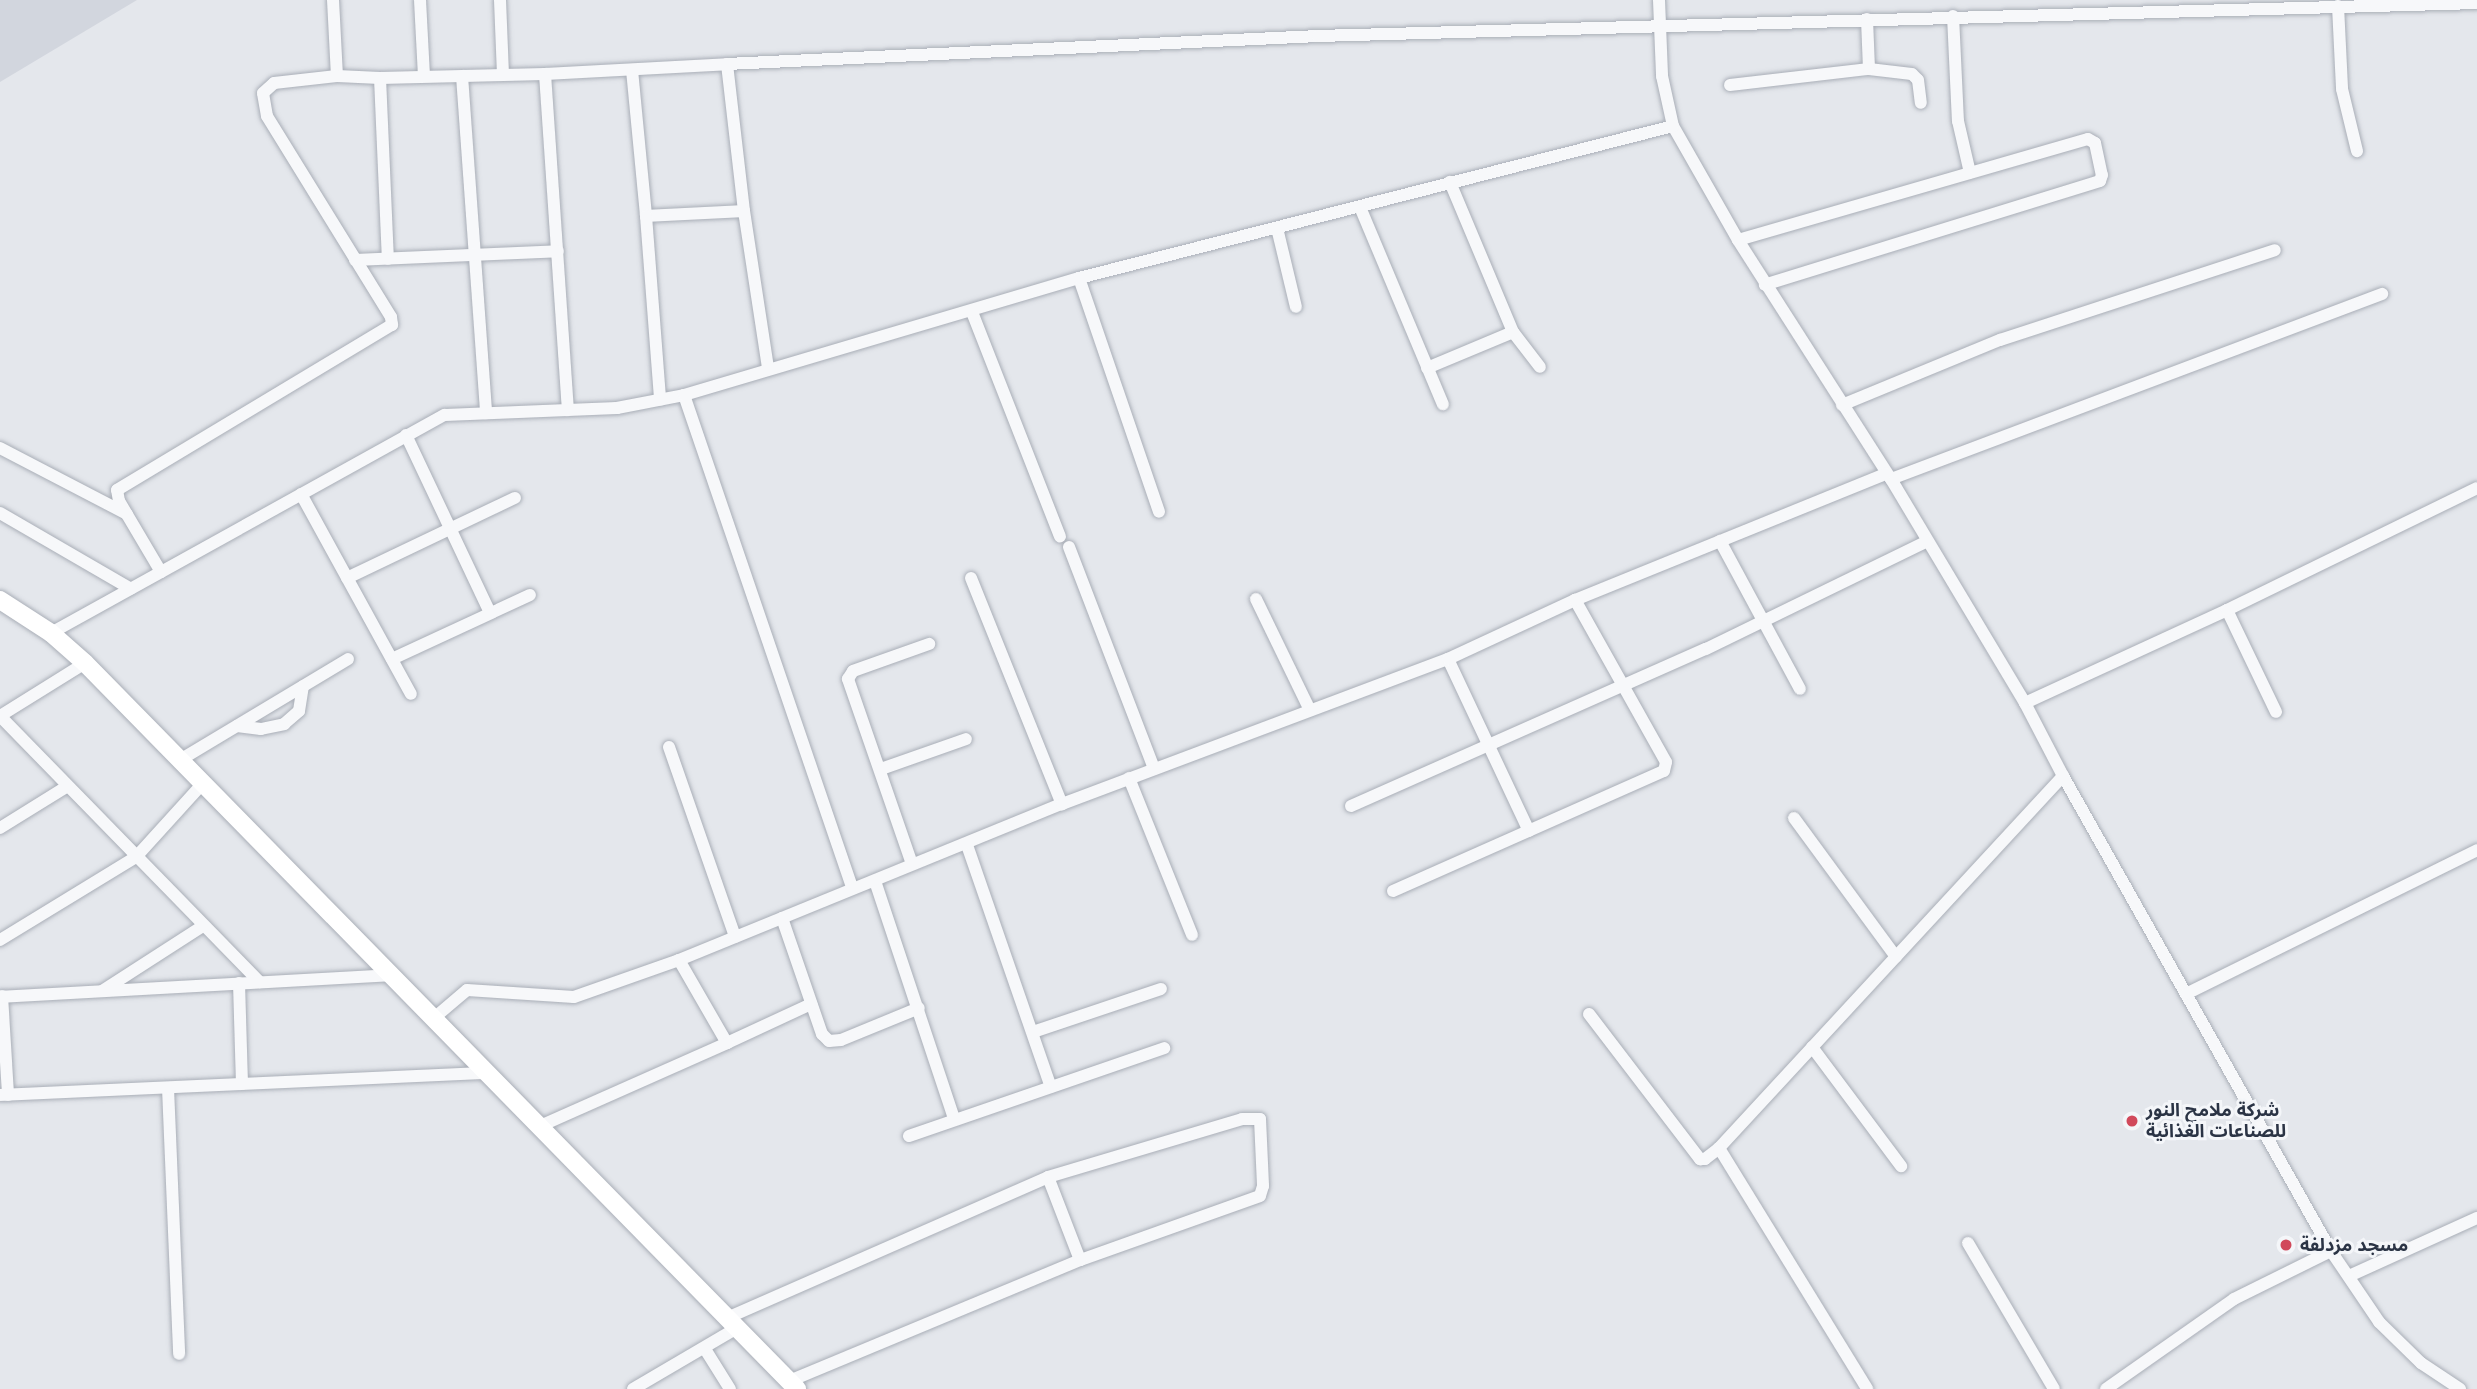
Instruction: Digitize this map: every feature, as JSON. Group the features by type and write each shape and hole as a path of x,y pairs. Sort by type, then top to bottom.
{"main road":[{"path":"0,600 51,633 85,663 793,1385"}],"street":[{"path":"333,0 337,76"},
{"path":"420,0 424,76"},
{"path":"500,0 503,75"},
{"path":"1659,0 1662,76 1673,126 1738,240 1889,477 2025,702 2063,776 2331,1251 2379,1322 2398,1342 2446,1382 2460,1389"},
{"path":"161,572 127,514 117,490 388,330 392,325 391,317 267,116 263,93 274,83 337,76 380,78 545,74 1318,36 2477,3"},
{"path":"2338,6 2342,89 2357,151"},
{"path":"1953,16 1958,121 1970,173"},
{"path":"1867,19 1869,69"},
{"path":"727,64 744,211 768,368"},
{"path":"1730,85 1869,69 1912,74 1918,80 1921,103"},
{"path":"632,70 660,399"},
{"path":"545,74 568,410"},
{"path":"462,76 486,413"},
{"path":"380,78 388,259"},
{"path":"51,633 445,415 617,408 684,395 768,368 972,312 1079,278 1673,126"},
{"path":"1738,240 2088,139 2095,143 2102,175 2099,181 1765,285"},
{"path":"1450,182 1513,332 1540,367"},
{"path":"1360,207 1443,404"},
{"path":"646,216 744,211"},
{"path":"1277,228 1296,307"},
{"path":"1842,405 2000,340 2275,250"},
{"path":"355,260 558,251"},
{"path":"1079,278 1159,512"},
{"path":"434,1018 467,990 574,997 679,960 852,887 875,881 912,864 967,845 1062,804 1448,659 1575,600 1720,541 2382,293"},
{"path":"972,312 1060,536"},
{"path":"1427,368 1513,332"},
{"path":"684,395 852,887"},
{"path":"406,435 490,613"},
{"path":"2,454 127,514"},
{"path":"2025,702 2227,610 2477,488"},
{"path":"301,494 411,694"},
{"path":"347,578 449,526 515,498"},
{"path":"0,513 131,589"},
{"path":"1720,541 1800,688"},
{"path":"1351,806 1762,622 1927,541"},
{"path":"1069,547 1154,768"},
{"path":"971,579 1062,804"},
{"path":"392,659 530,595"},
{"path":"1256,599 1310,710"},
{"path":"1393,891 1664,771 1666,762 1625,684 1575,600"},
{"path":"2227,610 2276,712"},
{"path":"912,864 848,679 849,674 929,644"},
{"path":"180,760 348,659"},
{"path":"1448,659 1529,831"},
{"path":"85,663 0,716 66,787 260,982"},
{"path":"237,726 261,729 284,724 299,711 303,686"},
{"path":"881,769 966,739"},
{"path":"669,747 735,937"},
{"path":"1589,1014 1700,1159 1705,1159 1719,1149 2063,776"},
{"path":"1129,778 1192,935"},
{"path":"0,940 136,857 203,783"},
{"path":"0,828 66,787"},
{"path":"1794,818 1896,957"},
{"path":"967,845 1051,1087"},
{"path":"2186,994 2477,850"},
{"path":"875,881 954,1119"},
{"path":"782,918 822,1034 829,1041 841,1040 919,1009"},
{"path":"102,991 203,926"},
{"path":"679,960 727,1043"},
{"path":"392,975 1,996 4,1095 488,1073"},
{"path":"239,983 242,1084"},
{"path":"1033,1032 1161,989"},
{"path":"540,1126 811,1004"},
{"path":"1812,1047 1901,1166"},
{"path":"909,1136 1164,1048"},
{"path":"168,1087 179,1354"},
{"path":"633,1389 705,1349 732,1323 1048,1177 1242,1119 1260,1119 1263,1186 1260,1196 1080,1260 793,1385"},
{"path":"1719,1149 1867,1389"},
{"path":"1048,1177 1080,1260"},
{"path":"2349,1276 2477,1218"},
{"path":"1968,1243 2054,1389"},
{"path":"2106,1389 2235,1299 2331,1251"},
{"path":"705,1349 730,1389"}],"shaded area":[{"path":"0,0 137,0 0,82"}],"place":[{"name":"شركة ملامح النور للصناعات الغذائية","path":"2132,1121"},
{"name":"مسجد مزدلفة","path":"2286,1245"}]}
